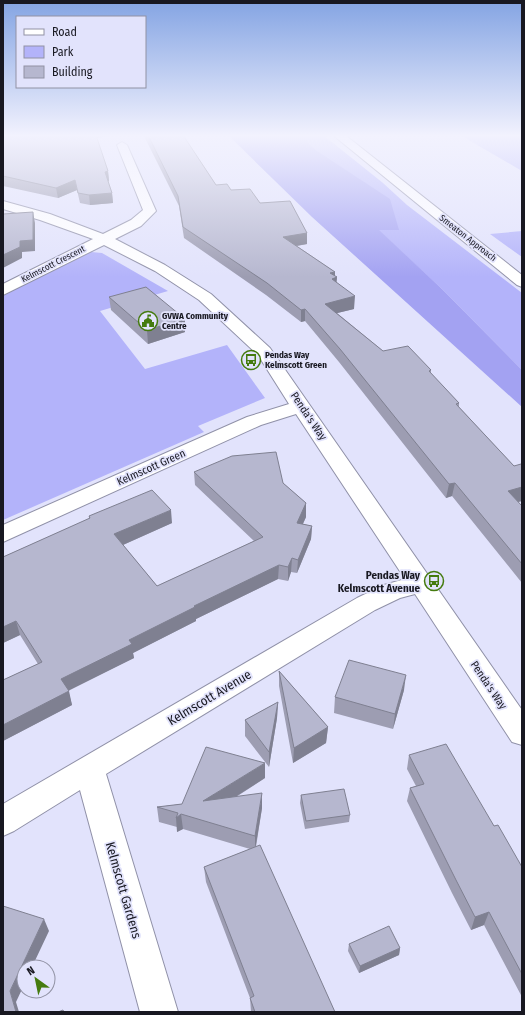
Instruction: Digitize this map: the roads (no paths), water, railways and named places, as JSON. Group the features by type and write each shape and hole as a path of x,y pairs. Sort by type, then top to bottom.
{"street":[{"name":"Kelmscott Crescent","path":"3,290 136,223 150,211 138,182"},
{"name":"Smeaton Approach","path":"397,182 522,282"},
{"name":"Penda's Way","path":"3,205 45,217 104,238 160,268 205,297 264,352 302,406 522,734"},
{"name":"Kelmscott Green","path":"3,534 254,421 302,406"},
{"name":"Kelmscott Avenue","path":"3,821 89,768 366,604 393,591 421,584"},
{"name":"Kelmscott Gardens","path":"89,768 159,1012"}],"place":[{"name":"GVWA Community Centre","path":"148,321"},
{"name":"Pendas Way Kelmscott Green","path":"251,360"},
{"name":"Pendas Way Kelmscott Avenue","path":"434,581"}]}
